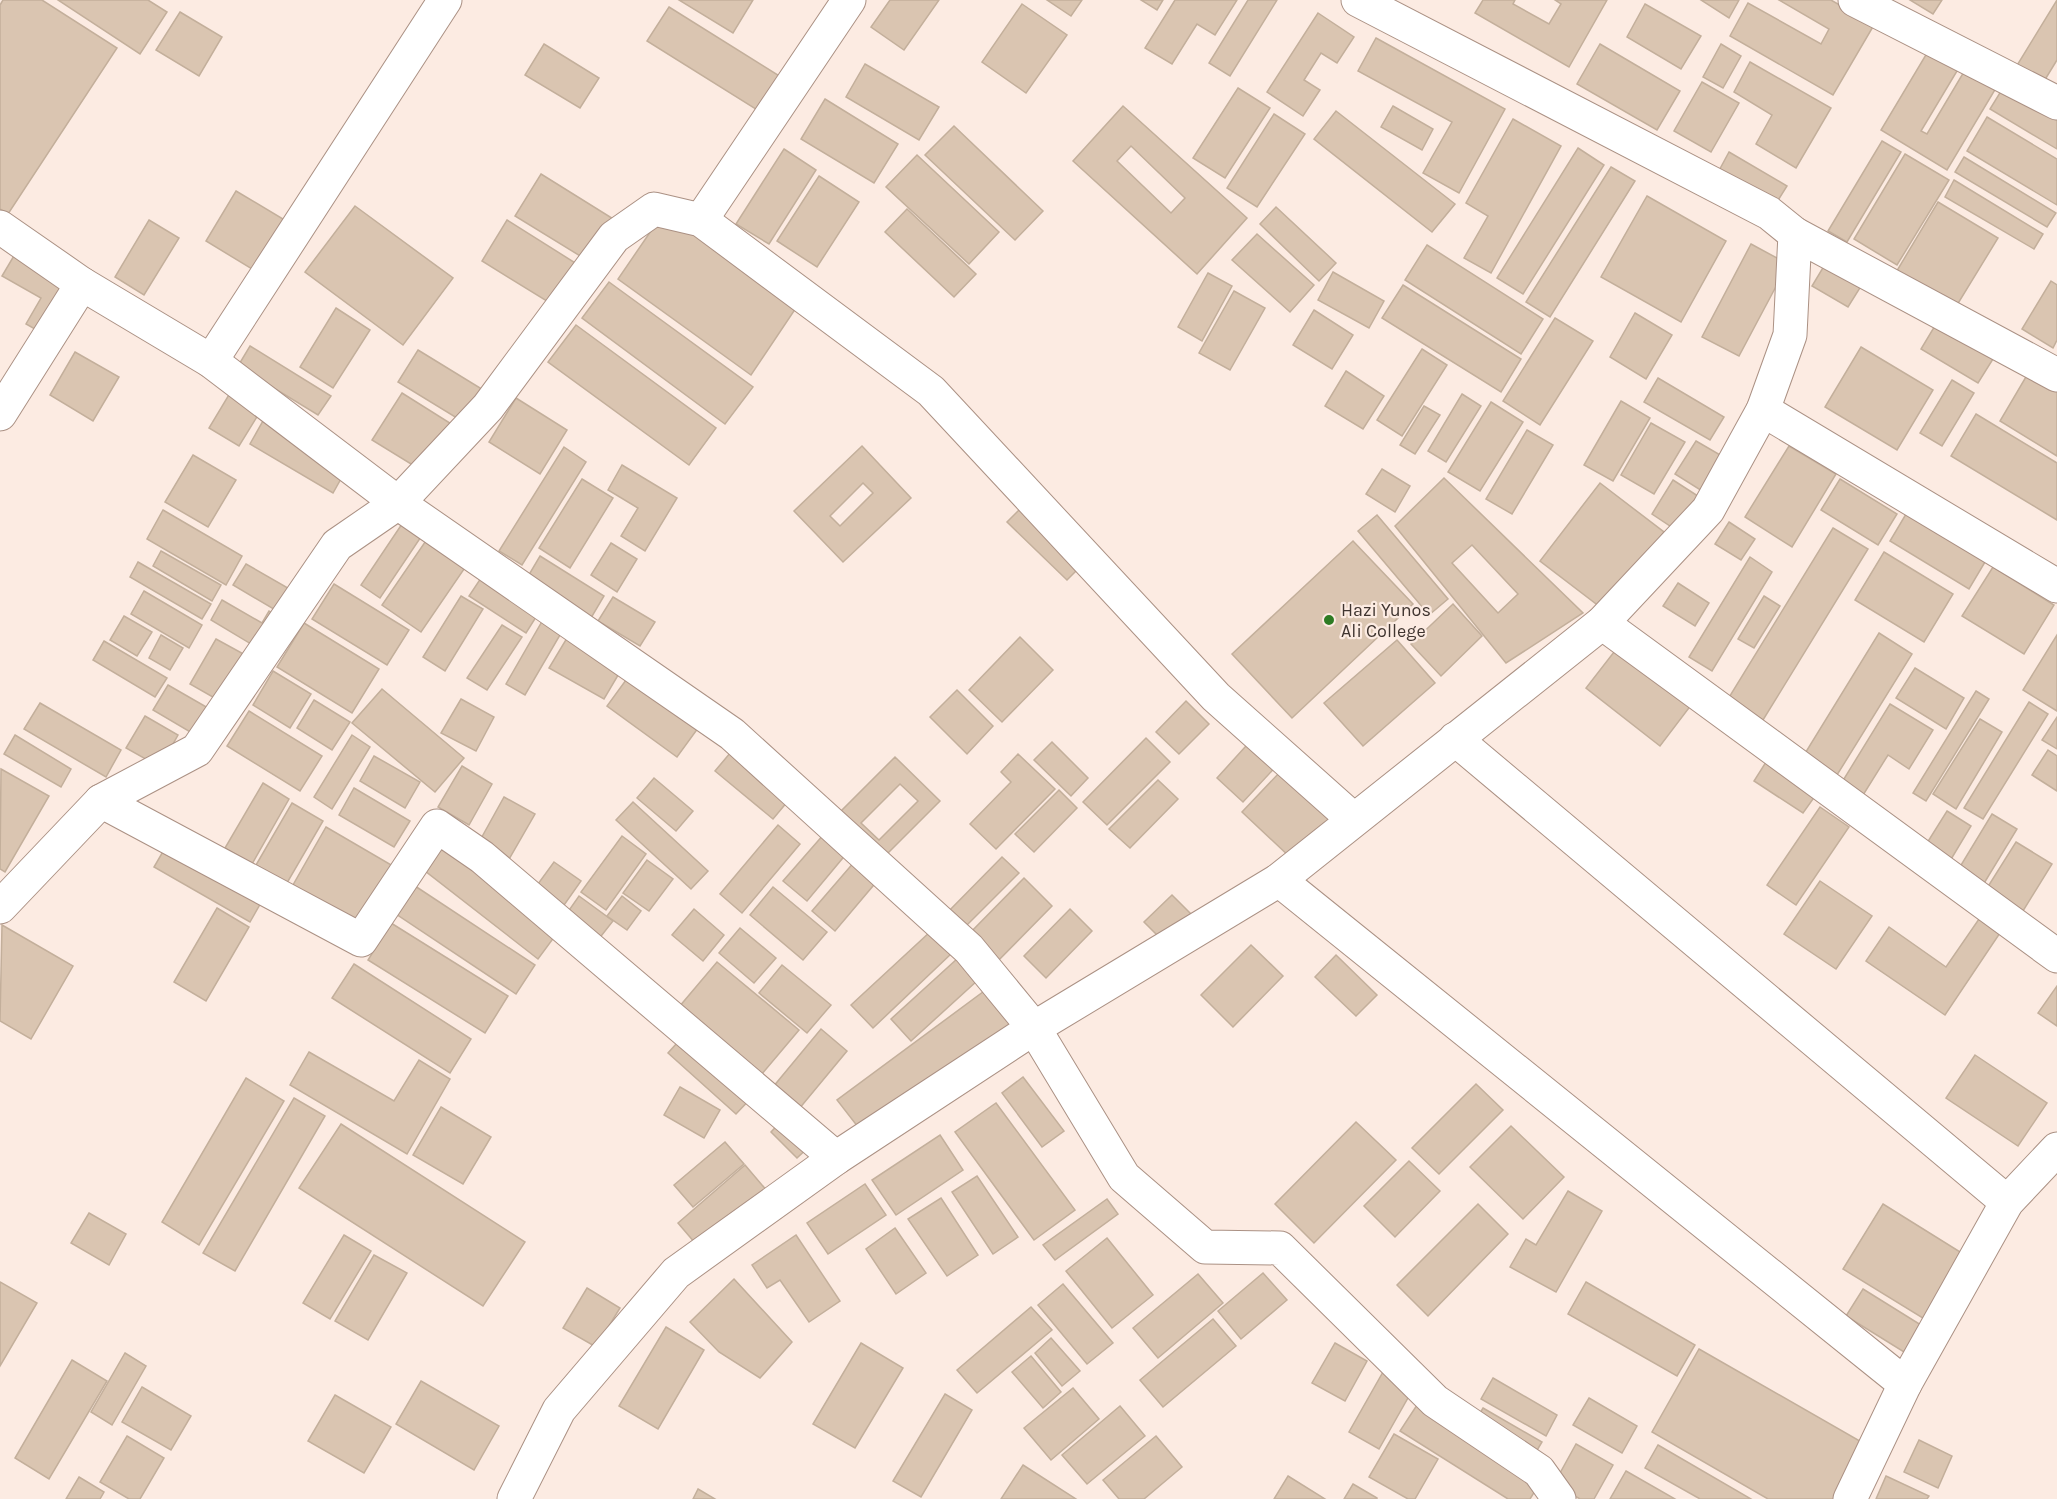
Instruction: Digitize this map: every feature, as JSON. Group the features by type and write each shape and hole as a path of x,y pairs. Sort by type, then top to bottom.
{"street":[{"path":"211,361 445,0"},
{"path":"701,220 849,0"},
{"path":"1358,0 1769,213 1796,234 2057,375"},
{"path":"1855,0 2057,103"},
{"path":"0,908 101,801 197,750 337,545 398,503 488,407 614,237 654,209 701,220 930,391 1216,697 1353,819"},
{"path":"0,227 82,284 211,361 398,503 732,734 969,950 1034,1028 1124,1177 1205,1247 1280,1248 1435,1401 1539,1471 1559,1499"},
{"path":"514,1499 559,1410 676,1273 836,1158 1034,1028 1279,880 1602,623 1708,510 1763,410 1790,335 1796,234"},
{"path":"0,414 82,284"},
{"path":"1763,410 2057,585"},
{"path":"1602,623 2057,956"},
{"path":"1455,739 2007,1202"},
{"path":"101,801 361,940 436,826 482,856 836,1158"},
{"path":"1279,880 1905,1384"},
{"path":"1850,1499 1905,1384 2007,1202 2057,1149"}],"building":[{"path":"3,0 42,0 117,48 8,214 0,209 0,5"},
{"path":"58,0 148,0 167,12 140,54"},
{"path":"679,0 753,0 733,33"},
{"path":"890,0 939,0 904,50 871,27"},
{"path":"1047,0 1082,0 1071,16"},
{"path":"1141,0 1163,0 1157,10"},
{"path":"1175,0 1237,0 1215,35 1197,24 1172,64 1145,48"},
{"path":"1248,0 1277,0 1230,76 1209,63"},
{"path":"1483,0 1515,0 1513,4 1549,24 1561,4 1555,0 1607,0 1569,67 1475,13"},
{"path":"1701,0 1739,0 1729,18"},
{"path":"1779,0 1831,0 1874,25 1833,95 1730,36 1748,3 1821,44 1829,29"},
{"path":"1910,0 1942,0 1933,14"},
{"path":"2057,0 2057,60 2043,83 2016,67"},
{"path":"1022,4 1067,35 1026,93 982,62"},
{"path":"1645,4 1701,36 1681,69 1627,37"},
{"path":"669,7 789,82 767,116 647,41"},
{"path":"180,12 222,37 199,76 156,50"},
{"path":"1318,13 1354,37 1337,63 1321,53 1304,80 1320,90 1303,116 1267,92"},
{"path":"1376,38 1505,109 1459,193 1423,173 1452,122 1358,71"},
{"path":"544,44 599,78 580,108 525,75"},
{"path":"1600,44 1680,91 1657,130 1577,84"},
{"path":"1721,44 1741,56 1723,88 1703,77"},
{"path":"1930,48 1960,66 1921,131 1927,134 1965,70 1996,88 1947,170 1881,130"},
{"path":"1750,62 1831,108 1796,168 1756,144 1772,115 1734,92"},
{"path":"865,64 939,107 919,140 846,97"},
{"path":"1702,82 1739,103 1711,152 1674,131"},
{"path":"2006,83 2057,113 2057,149 1990,109"},
{"path":"1238,88 1270,108 1225,178 1193,158"},
{"path":"825,99 898,144 874,183 801,139"},
{"path":"1123,106 1247,218 1197,274 1073,161","holes":["1131,146 1185,198 1171,213 1117,161"]},
{"path":"1393,106 1433,129 1422,150 1381,127"},
{"path":"1336,111 1455,204 1432,232 1314,139"},
{"path":"1274,114 1305,134 1257,207 1227,188"},
{"path":"1987,117 2057,159 2057,205 1967,151"},
{"path":"1513,119 1561,146 1491,273 1464,258 1488,216 1466,203"},
{"path":"954,126 1043,211 1015,240 925,155"},
{"path":"1882,141 1901,152 1847,242 1828,231"},
{"path":"1578,148 1604,165 1523,294 1497,278"},
{"path":"784,149 816,170 769,244 736,224"},
{"path":"1729,152 1787,186 1772,210 1715,178"},
{"path":"1905,154 1949,180 1897,265 1854,239"},
{"path":"917,155 999,232 969,264 886,187"},
{"path":"1964,157 2056,213 2047,227 1955,172"},
{"path":"1611,167 1635,181 1550,317 1526,302"},
{"path":"541,174 615,220 590,262 515,216"},
{"path":"819,176 859,202 817,267 777,241"},
{"path":"1954,180 2043,234 2034,249 1945,197"},
{"path":"236,191 293,225 262,275 206,241"},
{"path":"1647,196 1726,241 1681,322 1601,277"},
{"path":"1938,202 1998,238 1954,310 1895,274"},
{"path":"355,206 453,278 403,345 305,272"},
{"path":"1276,207 1336,263 1319,281 1260,224"},
{"path":"907,209 976,274 954,297 885,232"},
{"path":"149,220 179,238 144,295 115,277"},
{"path":"507,220 588,271 563,311 482,261"},
{"path":"679,220 800,302 751,375 618,279 653,228"},
{"path":"1257,234 1314,285 1290,312 1232,260"},
{"path":"1751,244 1788,264 1739,356 1702,337"},
{"path":"1427,245 1543,319 1521,354 1405,280"},
{"path":"15,254 84,294 56,341 26,324 41,298 2,276"},
{"path":"1827,261 1863,283 1848,307 1812,286"},
{"path":"1333,272 1384,301 1369,328 1318,300"},
{"path":"1208,273 1232,286 1202,341 1178,327"},
{"path":"2051,281 2057,285 2057,340 2053,348 2022,329"},
{"path":"609,282 753,387 725,424 582,318"},
{"path":"1403,285 1521,359 1501,392 1382,318"},
{"path":"1234,291 1265,308 1230,370 1199,353"},
{"path":"336,308 370,330 333,388 300,367"},
{"path":"1314,310 1353,335 1332,369 1293,345"},
{"path":"1635,313 1672,335 1646,379 1610,357"},
{"path":"1555,318 1593,341 1540,425 1503,401"},
{"path":"1936,324 1993,359 1978,383 1921,349"},
{"path":"576,325 716,428 689,465 548,362"},
{"path":"250,346 331,396 318,415 238,366"},
{"path":"1861,347 1933,390 1897,450 1825,407"},
{"path":"1422,349 1447,365 1402,436 1377,420"},
{"path":"418,350 485,391 465,423 398,382"},
{"path":"75,352 119,377 93,421 50,395"},
{"path":"2030,370 2057,386 2057,456 2000,421"},
{"path":"1346,371 1384,396 1363,429 1325,406"},
{"path":"1658,378 1724,417 1710,440 1644,402"},
{"path":"1952,380 1974,393 1942,446 1920,433"},
{"path":"233,388 263,407 239,446 209,428"},
{"path":"402,393 453,425 424,472 372,440"},
{"path":"1462,394 1481,406 1446,462 1428,451"},
{"path":"516,398 567,430 540,474 489,442"},
{"path":"1621,401 1650,418 1613,481 1584,465"},
{"path":"1491,402 1523,422 1480,491 1448,472"},
{"path":"1424,406 1440,415 1415,454 1400,445"},
{"path":"268,412 351,461 333,493 250,444"},
{"path":"1976,414 2057,463 2057,520 1951,456"},
{"path":"1651,423 1685,442 1654,494 1621,475"},
{"path":"1527,430 1553,445 1512,514 1486,499"},
{"path":"1696,441 1722,456 1702,491 1675,474"},
{"path":"862,446 911,498 843,562 794,511","holes":["863,483 873,493 840,526 830,516"]},
{"path":"1789,446 1836,474 1792,547 1745,517"},
{"path":"564,447 586,462 522,565 499,551"},
{"path":"193,455 236,480 208,527 165,502"},
{"path":"622,465 677,498 645,551 621,536 638,508 608,490"},
{"path":"1382,469 1410,486 1395,512 1366,494"},
{"path":"1444,478 1583,613 1506,663 1395,526","holes":["1472,545 1518,594 1498,613 1452,563"]},
{"path":"582,479 613,498 570,568 539,548"},
{"path":"1840,479 1897,514 1878,545 1821,510"},
{"path":"1673,480 1701,498 1679,532 1652,514"},
{"path":"1600,483 1664,532 1604,610 1540,561"},
{"path":"1032,497 1092,555 1067,580 1007,522"},
{"path":"412,509 431,522 380,598 361,585"},
{"path":"1909,509 1988,557 1969,589 1890,541"},
{"path":"163,510 242,556 226,585 147,539"},
{"path":"1377,515 1448,599 1429,615 1358,531"},
{"path":"1729,522 1755,539 1741,560 1715,544"},
{"path":"436,526 475,553 421,632 382,605"},
{"path":"1833,528 1868,549 1763,720 1728,699"},
{"path":"1353,541 1413,604 1292,718 1232,654"},
{"path":"611,543 637,559 617,592 591,575"},
{"path":"161,551 221,585 212,601 153,566"},
{"path":"1884,552 1953,594 1924,642 1855,600"},
{"path":"540,556 604,596 591,618 527,578"},
{"path":"1750,557 1772,572 1712,671 1689,657"},
{"path":"138,562 211,604 202,619 130,577"},
{"path":"246,564 307,599 294,621 233,585"},
{"path":"1993,567 2054,605 2024,654 1962,616"},
{"path":"487,569 543,606 526,633 469,596"},
{"path":"1678,583 1709,603 1695,626 1663,606"},
{"path":"334,584 409,630 387,665 312,619"},
{"path":"144,591 202,625 189,648 131,614"},
{"path":"461,596 483,609 445,671 423,657"},
{"path":"1764,596 1780,606 1754,648 1738,639"},
{"path":"613,597 655,622 640,646 598,621"},
{"path":"222,600 262,623 269,611 290,624 271,656 211,620"},
{"path":"1453,604 1482,636 1441,676 1411,644"},
{"path":"548,611 567,623 525,695 506,684"},
{"path":"124,616 152,632 137,656 110,640"},
{"path":"304,623 379,669 352,713 277,667"},
{"path":"502,625 522,637 487,690 467,678"},
{"path":"573,628 627,660 604,699 549,668"},
{"path":"1879,633 1912,654 1837,775 1804,755"},
{"path":"161,635 183,648 170,670 149,658"},
{"path":"2057,635 2057,711 2023,690"},
{"path":"1020,637 1053,670 1002,722 969,690"},
{"path":"216,639 258,662 232,708 190,684"},
{"path":"1397,640 1435,683 1363,746 1324,703"},
{"path":"104,641 167,678 155,697 93,660"},
{"path":"1621,643 1695,700 1660,746 1586,688"},
{"path":"1915,668 1964,698 1946,729 1896,698"},
{"path":"634,669 704,720 677,757 607,706"},
{"path":"273,671 311,694 290,728 253,705"},
{"path":"168,685 229,720 214,746 153,710"},
{"path":"382,689 464,758 435,792 352,723"},
{"path":"957,690 993,726 967,754 930,717"},
{"path":"1976,691 1989,699 1926,801 1913,793"},
{"path":"461,699 494,717 476,751 441,733"},
{"path":"314,700 350,722 332,750 297,728"},
{"path":"1186,701 1209,724 1179,754 1156,732"},
{"path":"2029,702 2048,714 1983,819 1964,808"},
{"path":"40,703 121,750 106,777 24,729"},
{"path":"1890,704 1933,730 1909,769 1888,755 1860,800 1839,787"},
{"path":"249,711 322,756 300,791 227,746"},
{"path":"145,716 178,735 160,767 126,748"},
{"path":"2057,717 2057,749 2042,740"},
{"path":"1980,719 2002,732 1956,809 1933,794"},
{"path":"15,735 71,769 61,787 4,754"},
{"path":"352,735 370,747 332,809 314,797"},
{"path":"1255,736 1282,760 1243,802 1217,778"},
{"path":"1146,738 1170,762 1107,825 1083,802"},
{"path":"1052,742 1088,778 1071,796 1034,760"},
{"path":"736,746 793,795 773,819 715,771"},
{"path":"2048,750 2057,756 2057,791 2032,775"},
{"path":"1773,751 1823,785 1803,813 1754,781"},
{"path":"1018,754 1055,789 996,849 970,824 1011,782 1001,772"},
{"path":"374,756 420,782 405,808 360,781"},
{"path":"895,757 940,801 881,860 836,816","holes":["900,784 918,801 879,840 861,823"]},
{"path":"462,766 492,784 469,825 438,807"},
{"path":"1,769 49,796 5,872 0,869"},
{"path":"1280,772 1330,818 1292,859 1242,812"},
{"path":"654,778 693,811 676,831 637,798"},
{"path":"1158,780 1178,799 1130,848 1109,829"},
{"path":"263,783 289,799 252,864 225,848"},
{"path":"354,788 410,821 394,847 339,815"},
{"path":"1059,790 1077,808 1034,852 1015,834"},
{"path":"504,797 535,814 508,861 478,844"},
{"path":"633,802 708,871 691,889 616,820"},
{"path":"292,803 323,821 287,883 256,865"},
{"path":"1820,807 1849,827 1796,905 1767,885"},
{"path":"1947,811 1971,826 1947,866 1922,851"},
{"path":"1992,814 2017,829 1980,890 1955,875"},
{"path":"778,825 800,844 742,913 720,894"},
{"path":"326,827 393,866 356,931 289,892"},
{"path":"824,834 847,853 807,901 783,881"},
{"path":"172,836 267,892 250,922 154,867"},
{"path":"622,836 646,854 606,910 581,892"},
{"path":"440,841 558,932 538,959 420,867"},
{"path":"2016,842 2052,864 2018,919 1982,896"},
{"path":"1002,857 1019,873 958,934 942,918"},
{"path":"647,860 673,879 649,911 623,893"},
{"path":"855,861 878,880 835,931 812,911"},
{"path":"554,862 581,881 562,908 535,888"},
{"path":"1024,878 1052,906 993,966 965,938"},
{"path":"1820,881 1872,916 1836,969 1784,934"},
{"path":"412,884 535,965 516,994 393,912"},
{"path":"773,887 827,932 803,960 750,915"},
{"path":"1172,895 1194,917 1166,944 1144,922"},
{"path":"579,896 613,921 598,940 565,916"},
{"path":"622,896 641,911 627,930 607,916"},
{"path":"217,908 249,927 206,1001 174,982"},
{"path":"694,909 724,935 703,961 672,935"},
{"path":"1070,909 1092,931 1046,978 1024,956"},
{"path":"1979,919 2000,933 1945,1015 1866,961 1889,927 1946,967"},
{"path":"391,923 508,996 485,1033 368,960"},
{"path":"2,925 73,966 31,1039 0,1021"},
{"path":"740,928 776,958 754,983 719,953"},
{"path":"931,931 952,953 873,1028 851,1005"},
{"path":"1251,945 1283,976 1233,1027 1201,995"},
{"path":"1336,955 1377,995 1356,1016 1315,977"},
{"path":"958,958 978,980 911,1041 891,1019"},
{"path":"717,962 799,1030 761,1075 679,1007"},
{"path":"354,964 471,1039 450,1073 332,998"},
{"path":"782,965 831,1005 807,1033 759,993"},
{"path":"991,986 1018,1022 865,1136 837,1100"},
{"path":"2057,986 2057,1026 2038,1013"},
{"path":"821,1029 847,1051 799,1109 773,1087"},
{"path":"686,1033 755,1094 736,1114 668,1053"},
{"path":"309,1052 394,1101 419,1060 450,1079 407,1154 290,1085"},
{"path":"1975,1055 2047,1103 2018,1146 1946,1098"},
{"path":"1023,1077 1064,1131 1042,1147 1002,1093"},
{"path":"246,1078 284,1101 199,1245 162,1222"},
{"path":"1476,1084 1503,1110 1439,1174 1412,1148"},
{"path":"680,1087 720,1110 704,1138 664,1115"},
{"path":"294,1098 325,1116 235,1271 203,1253"},
{"path":"996,1103 1075,1210 1034,1240 955,1132"},
{"path":"441,1107 491,1137 463,1184 413,1155"},
{"path":"786,1116 813,1143 797,1158 771,1132"},
{"path":"1356,1122 1396,1160 1314,1243 1275,1204"},
{"path":"341,1124 525,1242 483,1306 299,1188"},
{"path":"1511,1126 1564,1177 1523,1219 1470,1167"},
{"path":"940,1135 963,1170 896,1215 872,1180"},
{"path":"725,1142 744,1164 693,1207 674,1185"},
{"path":"1409,1161 1440,1191 1395,1237 1364,1206"},
{"path":"745,1165 768,1192 701,1250 678,1223"},
{"path":"977,1176 1018,1237 993,1254 952,1192"},
{"path":"865,1184 886,1215 828,1254 807,1223"},
{"path":"1568,1191 1602,1211 1556,1292 1510,1267 1526,1239 1536,1245"},
{"path":"941,1198 978,1255 947,1276 908,1219"},
{"path":"1107,1199 1118,1214 1055,1260 1043,1245"},
{"path":"1478,1204 1508,1234 1428,1316 1397,1285"},
{"path":"1883,1204 1965,1255 1926,1320 1843,1269"},
{"path":"89,1213 126,1234 109,1265 71,1243"},
{"path":"895,1228 926,1273 896,1294 866,1249"},
{"path":"344,1235 371,1251 330,1319 303,1303"},
{"path":"796,1235 840,1301 809,1322 780,1280 767,1288 752,1265"},
{"path":"1107,1238 1153,1295 1112,1328 1066,1271"},
{"path":"374,1255 407,1273 368,1340 335,1321"},
{"path":"1263,1273 1287,1300 1241,1339 1218,1311"},
{"path":"1198,1274 1223,1303 1158,1358 1133,1328"},
{"path":"734,1279 792,1342 760,1378 719,1352 690,1322"},
{"path":"0,1282 37,1303 0,1366"},
{"path":"1586,1282 1695,1345 1677,1376 1568,1314"},
{"path":"1063,1284 1113,1343 1087,1364 1038,1305"},
{"path":"587,1288 620,1308 596,1347 563,1328"},
{"path":"1863,1289 1921,1325 1904,1352 1846,1316"},
{"path":"1031,1307 1052,1330 977,1393 957,1370"},
{"path":"1213,1319 1236,1346 1163,1407 1140,1380"},
{"path":"666,1327 704,1350 658,1429 619,1406"},
{"path":"1051,1338 1080,1371 1062,1386 1035,1353"},
{"path":"861,1343 903,1368 855,1448 813,1424"},
{"path":"1335,1343 1367,1361 1345,1401 1312,1383"},
{"path":"1699,1349 1872,1448 1843,1499 1768,1499 1652,1432"},
{"path":"125,1353 146,1366 112,1425 91,1412"},
{"path":"1031,1356 1061,1392 1043,1408 1012,1372"},
{"path":"72,1360 107,1381 49,1479 15,1458"},
{"path":"1383,1372 1413,1389 1379,1449 1349,1432"},
{"path":"1493,1378 1557,1415 1546,1436 1481,1399"},
{"path":"421,1381 499,1426 474,1470 396,1424"},
{"path":"142,1387 191,1416 171,1450 122,1422"},
{"path":"1073,1388 1099,1419 1051,1460 1024,1428"},
{"path":"945,1394 972,1410 921,1497 893,1481"},
{"path":"335,1395 391,1427 364,1473 308,1441"},
{"path":"1589,1398 1637,1426 1622,1453 1573,1425"},
{"path":"1417,1405 1540,1483 1530,1499 1508,1499 1400,1431"},
{"path":"1120,1406 1145,1436 1087,1484 1062,1455"},
{"path":"1483,1408 1542,1442 1533,1457 1474,1423"},
{"path":"1394,1434 1438,1459 1415,1499 1408,1499 1369,1477"},
{"path":"127,1436 164,1458 140,1499 129,1499 100,1482"},
{"path":"1156,1436 1182,1467 1144,1499 1119,1499 1103,1480"},
{"path":"1919,1440 1952,1456 1938,1488 1904,1472"},
{"path":"1576,1444 1613,1465 1594,1499 1580,1499 1554,1484"},
{"path":"1658,1445 1751,1499 1700,1499 1645,1468"},
{"path":"1023,1465 1076,1499 1001,1499"},
{"path":"1626,1471 1675,1499 1610,1499"},
{"path":"1288,1476 1325,1499 1274,1499"},
{"path":"1886,1476 1929,1496 1927,1499 1876,1499"},
{"path":"79,1477 104,1492 100,1499 66,1499"},
{"path":"1353,1484 1377,1498 1377,1499 1344,1499"},
{"path":"698,1489 715,1499 693,1499"}],"place":[{"name":"Hazi Yunos Ali College","path":"1329,620"}]}
